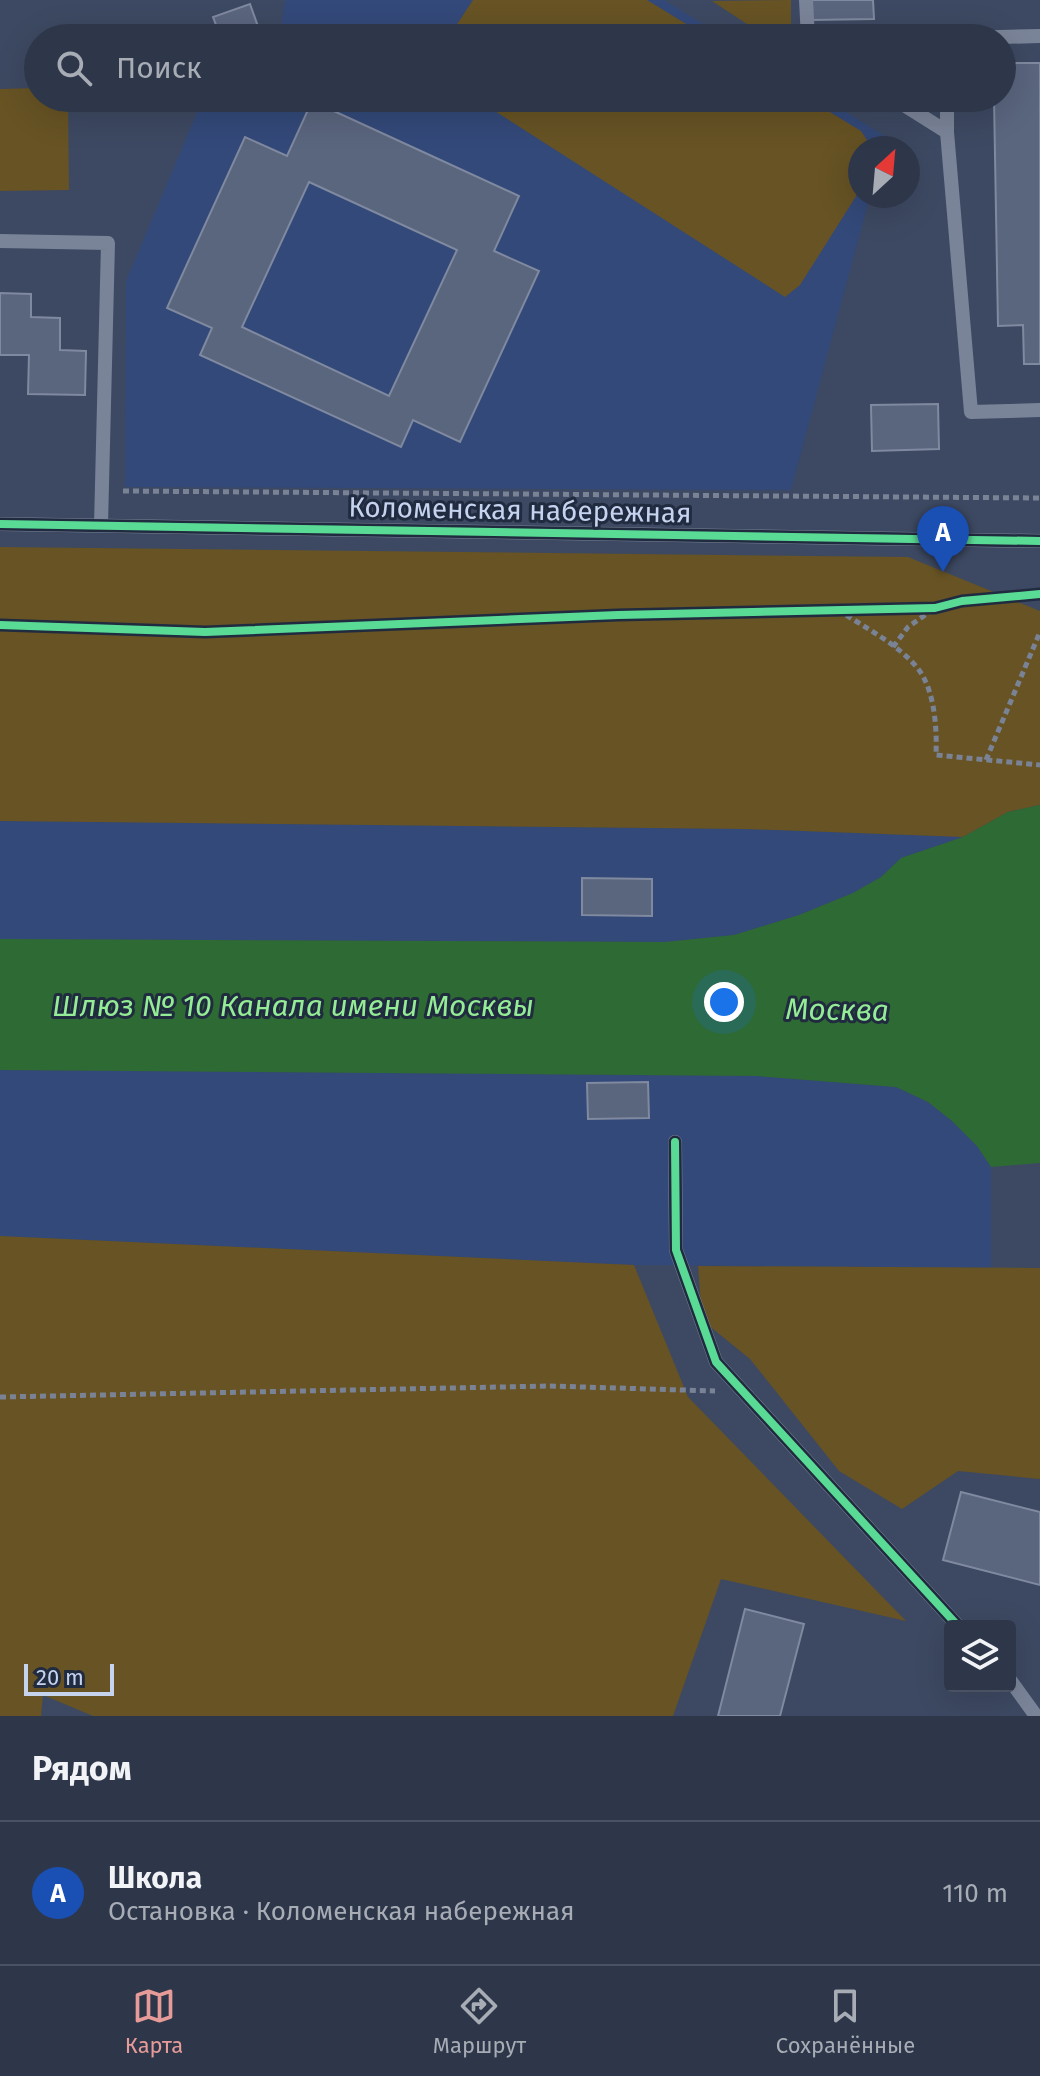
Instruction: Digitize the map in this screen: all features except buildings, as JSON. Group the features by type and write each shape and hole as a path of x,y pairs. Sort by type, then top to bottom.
{"street":[{"path":"806,0 807,24"},
{"path":"1016,37 1040,36"},
{"path":"915,112 947,132"},
{"path":"947,112 971,412 1040,410"},
{"path":"0,241 108,243 101,525"},
{"name":"Коломенская набережная","path":"0,524 1040,541"},
{"path":"675,1142 676,1250 716,1362 953,1620"},
{"path":"1016,1688 1036,1716"}],"path":[{"path":"102,491 1040,498"},
{"path":"921,608 949,604"},
{"path":"893,647 908,627 935,608"},
{"path":"823,610 852,610"},
{"path":"838,610 893,647 919,671 932,700 936,755 1040,765"},
{"path":"986,760 1040,632"},
{"path":"0,1397 550,1386 744,1392"}],"shaded area":[{"path":"285,0 664,0 703,24 281,24"},
{"path":"473,0 647,0 686,24 457,24"},
{"path":"791,0 791,24 747,24 712,1"},
{"path":"24,88 24,112 68,112 69,190 0,191 0,89"},
{"path":"197,112 846,112 884,136 848,136 848,208 867,208 791,490 125,487 126,281"},
{"path":"496,112 830,112 864,136 848,136 849,208 800,285 785,297"},
{"path":"0,547 908,557 1040,611 1040,805 1008,812 963,837 745,829 0,821"},
{"path":"0,821 745,829 963,837 901,858 881,877 853,893 799,915 734,935 665,942 0,939"},
{"path":"0,1070 757,1076 896,1087 928,1102 952,1121 977,1146 991,1167 991,1268 634,1265 0,1236"},
{"path":"0,1236 634,1265 688,1397 906,1621 721,1579 673,1716 93,1716 43,1695 41,1716 0,1716"},
{"path":"698,1266 1040,1268 1040,1479 958,1471 902,1509 839,1471 750,1359 702,1320"}],"water":[{"path":"1040,805 1040,1163 991,1167 977,1146 952,1121 928,1102 896,1087 757,1076 0,1070 0,939 665,942 734,935 799,915 853,893 881,877 901,858 963,837 1008,812"}],"cycle path":[{"path":"0,524 1040,541"},
{"path":"0,625 205,632 618,615 935,608 962,601 1040,594"},
{"path":"675,1142 676,1250 716,1362 952,1620"}],"place":[{"name":"Школа","path":"943,572"}],"water label":[{"name":"Шлюз № 10 Канала имени Москвы","path":"293,1006"},
{"name":"Москва","path":"837,1010"}]}
